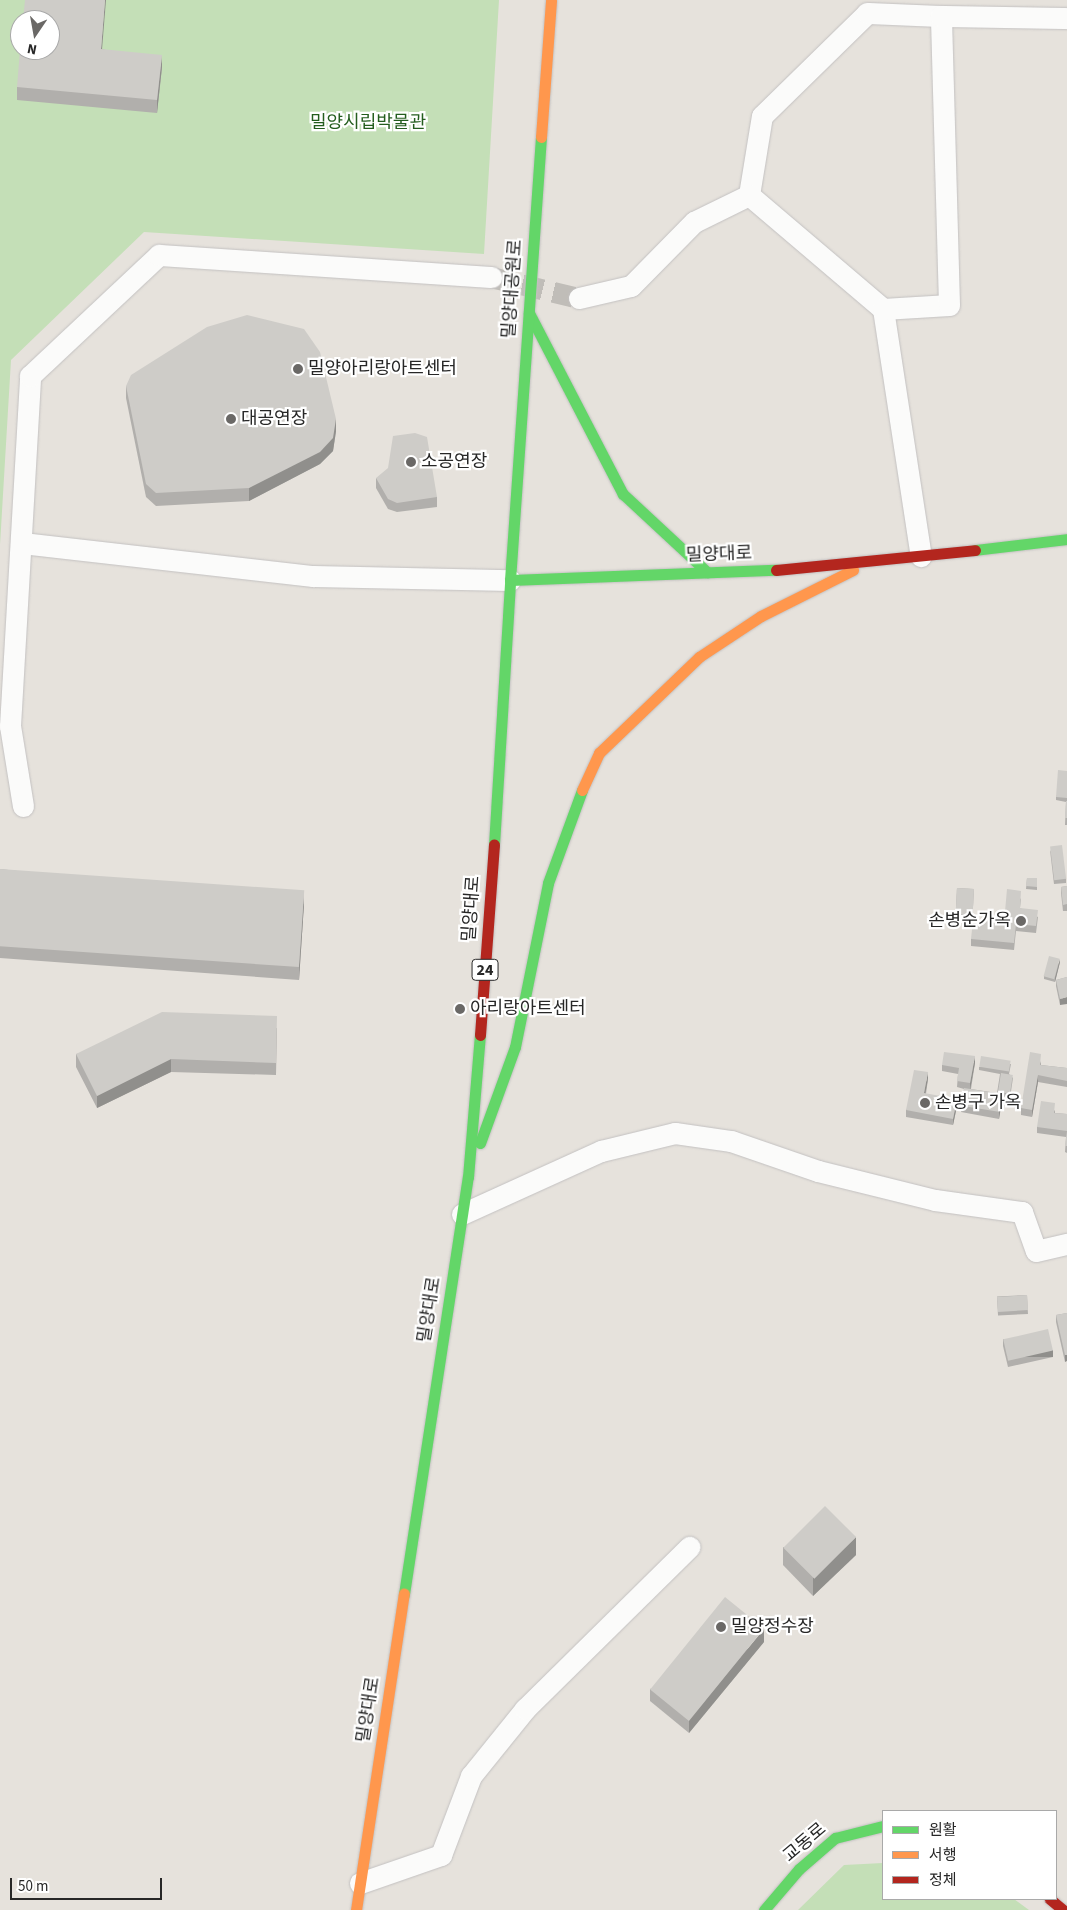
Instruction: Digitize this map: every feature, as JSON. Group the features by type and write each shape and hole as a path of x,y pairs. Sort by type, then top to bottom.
{"main road":[{"name":"밀양대공원로","path":"510,580 551,0"},
{"path":"529,312 623,494 707,572"},
{"name":"밀양대로","path":"356,1910 468,1177 491,902 510,580 707,572 867,562 1067,539"},
{"path":"468,1177 515,1047 548,883 573,808 599,752 699,657 762,616 867,562"},
{"name":"교동로","path":"764,1910 799,1869 835,1838 882,1826"},
{"path":"1051,1900 1063,1910"}],"street":[{"path":"749,195 762,116 867,13 1067,18"},
{"path":"883,309 950,305 941,16"},
{"path":"579,298 631,286 694,222 749,195"},
{"path":"749,195 883,309 921,556"},
{"path":"23,806 10,726 22,543 30,376 159,255 491,277"},
{"path":"22,543 313,576 510,580"},
{"path":"462,1214 601,1151 675,1133 731,1141 818,1171 935,1200 1022,1212 1036,1251 1067,1244"},
{"path":"360,1883 441,1855 471,1776 525,1708 689,1547"}],"green space":[{"name":"밀양시립박물관","path":"0,0 499,0 484,254 144,232 11,360 0,545"},
{"path":"882,1863 882,1900 1015,1900 1029,1910 798,1910 844,1865"}],"building":[{"path":"25,0 105,0 101,49 162,55 157,100 17,87 19,60 60,60 60,10 24,10"},
{"name":"대공연장","path":"247,315 304,329 320,352 336,419 333,438 320,452 249,488 156,493 146,484 126,386 131,375 207,327"},
{"name":"소공연장","path":"415,433 427,437 437,497 397,503 388,499 376,478 388,468 393,436"},
{"path":"1058,770 1067,771 1067,798 1056,797"},
{"path":"1066,801 1067,818 1065,818"},
{"path":"1062,845 1066,879 1054,880 1050,846"},
{"path":"0,869 304,890 299,967 0,946"},
{"path":"1027,878 1037,878 1037,887 1026,886"},
{"path":"1067,886 1067,904 1063,905 1061,887"},
{"path":"957,888 974,889 973,915 956,914"},
{"name":"손병순가옥","path":"1007,889 1021,891 1020,908 1038,910 1036,926 1016,924 1014,943 971,939 973,920 1004,923"},
{"path":"1049,956 1060,959 1054,979 1044,976"},
{"path":"1067,977 1067,997 1060,999 1056,980"},
{"path":"162,1012 277,1016 276,1063 171,1059 97,1096 76,1054"},
{"path":"944,1052 975,1056 970,1083 957,1081 959,1068 942,1065"},
{"path":"1030,1052 1041,1054 1040,1065 1067,1068 1067,1081 1038,1075 1032,1110 1021,1108"},
{"path":"981,1056 1011,1061 1009,1072 979,1067"},
{"name":"손병구 가옥","path":"914,1070 928,1072 924,1093 957,1099 953,1119 906,1110"},
{"path":"1001,1073 1013,1075 1010,1094 998,1092"},
{"path":"964,1088 1002,1094 999,1112 961,1106"},
{"path":"1041,1101 1055,1103 1054,1113 1067,1114 1067,1131 1037,1127"},
{"path":"1027,1295 1028,1310 998,1312 997,1297"},
{"path":"1067,1313 1067,1355 1065,1355 1056,1315"},
{"path":"1048,1329 1053,1350 1008,1361 1003,1339"},
{"path":"825,1506 856,1537 814,1579 783,1548"},
{"path":"725,1597 764,1628 689,1721 650,1689"}],"tunnel":[{"path":"491,277 579,298"}],"traffic: fast":[{"path":"510,580 541,137"},
{"path":"529,313 623,494 707,572"},
{"path":"975,550 1067,539"},
{"path":"494,845 510,580 776,570"},
{"path":"480,1143 515,1047 548,883 582,790"},
{"path":"404,1594 468,1177 480,1035"},
{"path":"764,1910 799,1869 835,1838 882,1826"}],"traffic: slow":[{"path":"541,137 551,0"},
{"path":"582,790 599,753 699,657 761,616 853,570"},
{"path":"356,1910 404,1594"}],"traffic: jam":[{"path":"776,570 975,550"},
{"path":"480,1035 494,845"},
{"path":"1051,1900 1063,1910"}],"place":[{"name":"밀양아리랑아트센터","path":"298,369"},
{"name":"대공연장","path":"231,419"},
{"name":"소공연장","path":"411,462"},
{"name":"손병순가옥","path":"1021,921"},
{"name":"아리랑아트센터","path":"460,1009"},
{"name":"손병구 가옥","path":"925,1103"},
{"name":"밀양정수장","path":"721,1627"}]}
